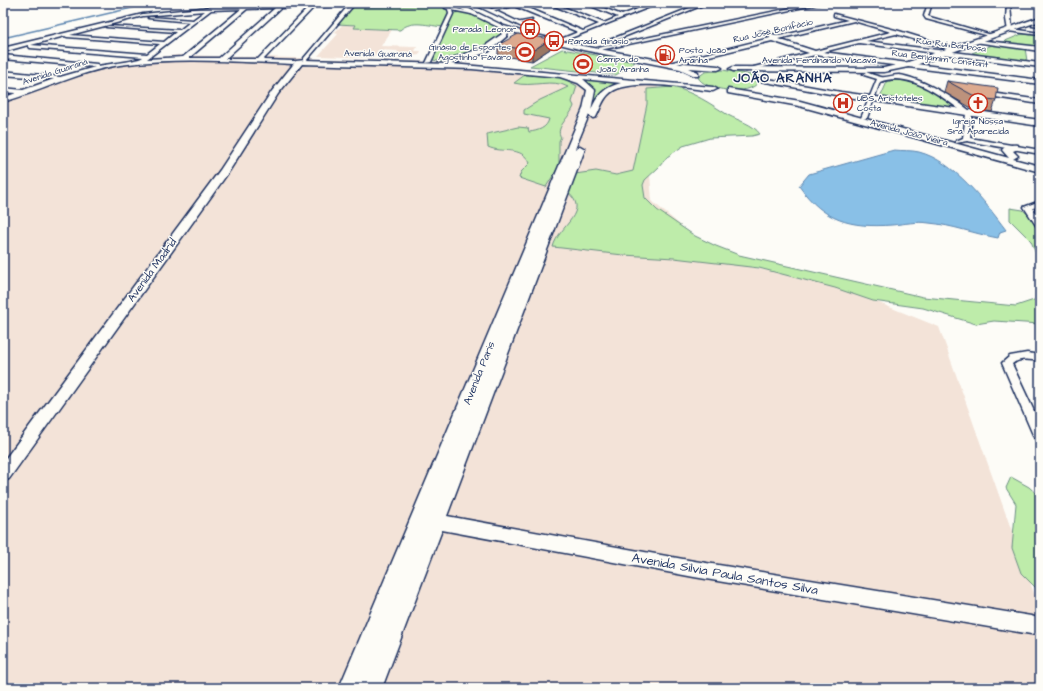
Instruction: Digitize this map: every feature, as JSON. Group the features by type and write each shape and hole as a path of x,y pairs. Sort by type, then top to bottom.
{"street":[{"path":"3,50 134,17 165,12 211,8 436,3 444,4 459,11 476,14"},
{"path":"474,3 538,32 563,40 672,63 694,73"},
{"path":"549,3 603,24"},
{"path":"586,3 623,17"},
{"path":"623,3 642,10"},
{"path":"563,40 657,3"},
{"path":"597,47 706,3"},
{"path":"597,47 821,3"},
{"path":"928,3 926,16 928,18 993,36"},
{"path":"490,10 517,4 582,32"},
{"path":"1008,4 1010,30 1040,34"},
{"name":"Avenida Madrid","path":"3,475 219,178 288,75 352,5"},
{"path":"260,60 313,6"},
{"name":"Avenida Madrid","path":"301,60 344,6"},
{"path":"184,59 246,7"},
{"path":"221,59 279,7"},
{"path":"143,61 147,56 211,8"},
{"path":"451,8 476,14 502,27 576,46 682,67 694,73 699,84 713,89"},
{"path":"428,62 451,8"},
{"path":"159,19 157,16 165,12"},
{"name":"Rua Rui Barbosa","path":"836,15 957,51 1040,65"},
{"path":"134,17 194,22"},
{"path":"484,19 505,26 515,25 507,21 507,18"},
{"path":"1008,19 1015,22 1036,25"},
{"name":"Avenida Ferdinando Viacava","path":"758,82 774,73 866,74 907,67 945,52 957,51 987,43 1018,32 1036,25 1040,19"},
{"name":"Rua José Bonifácio","path":"672,63 772,38 783,37 854,20"},
{"path":"518,23 530,21"},
{"name":"Avenida Ferdinando Viacava","path":"733,69 872,71 920,66 977,41 1010,30 1036,25"},
{"path":"96,26 181,32"},
{"path":"449,62 485,50 504,35 505,31 502,27"},
{"path":"760,32 772,38 815,53"},
{"path":"748,70 897,32"},
{"path":"59,36 163,44"},
{"name":"Rua Benjamim Constant","path":"783,37 838,55"},
{"path":"977,41 1040,49"},
{"path":"607,42 617,44"},
{"name":"Rua Rui Barbosa","path":"860,42 945,52"},
{"path":"22,45 147,56"},
{"name":"Rua Benjamim Constant","path":"815,53 838,55 907,67"},
{"path":"469,65 465,60 471,55"},
{"path":"3,57 104,67"},
{"name":"Avenida Guaraná","path":"3,100 62,78 104,67 143,61 184,59 449,62 639,83 731,91"},
{"name":"Avenida Guaraná","path":"301,60 329,63 469,65 668,82 679,82 694,73 705,70 718,68 733,69"},
{"path":"288,75 311,64 329,63"},
{"name":"Rua Benjamim Constant","path":"920,66 1040,82"},
{"path":"901,78 907,67"},
{"path":"733,69 758,82 778,86 1040,123"},
{"path":"3,73 62,78"},
{"name":"Avenida Paris","path":"371,688 428,520 550,212 586,109 591,90 584,83 560,74"},
{"path":"866,74 881,79 901,78 930,87 946,89"},
{"path":"864,118 876,83 881,79"},
{"path":"731,91 758,82"},
{"name":"Avenida João Vieira","path":"758,82 762,93 1014,152 1040,163"},
{"name":"Avenida Paris","path":"550,212 602,95 612,88 639,83"},
{"path":"930,87 969,114 1040,127"},
{"path":"3,90 26,92"},
{"name":"Avenida João Vieira","path":"731,91 800,104 1040,169"},
{"path":"977,93 1040,102"},
{"path":"962,141 969,114"},
{"path":"1014,152 1040,152"},
{"path":"1040,203 1033,204 1028,207 1040,225"},
{"path":"1039,431 1007,363 1010,359 1016,357 1040,358"},
{"name":"Avenida Paris","path":"350,688 428,520"},
{"name":"Avenida Silvia Paula Santos Silva","path":"428,520 694,569 1032,626"}],"shaded area":[{"path":"342,25 356,25 355,28 392,30 381,46 417,47 415,51 421,51 419,55 382,56 385,53 397,53 398,51 379,50 374,58 318,56 338,34 334,33"},
{"path":"178,55 449,62 661,82 645,110 652,201 722,261 784,274 847,290 939,327 1040,610 1040,688 3,688 3,94 88,68 129,60"}],"green space":[{"path":"435,3 450,9 451,12 444,27 415,24 400,30 354,28 356,25 336,24 352,5"},
{"path":"463,12 489,22 502,31 502,33 488,44 460,58 441,61 433,60 432,58 454,13"},
{"path":"1022,34 1040,36 1040,48 1003,42"},
{"path":"992,45 1025,48 1027,61 972,53"},
{"name":"Campo do João Aranha","path":"562,49 635,62 616,75 530,66"},
{"path":"723,70 751,75 758,82 754,86 747,89 728,90 709,86 702,82 698,77 705,72"},
{"path":"541,71 561,77 577,86 572,102 574,106 561,126 559,133 561,137 559,141 559,166 546,187 519,178 521,172 530,163 526,157 517,152 488,147 487,134 518,127 528,128 529,132 532,132 539,130 546,125 549,119 524,114 524,110 540,100 568,87 555,83 514,83 526,74"},
{"path":"570,76 630,83 612,86 607,89 600,96 595,107 590,107 593,93"},
{"path":"892,80 902,80 920,85 938,94 962,110 880,98 887,82"},
{"path":"673,87 702,99 728,115 750,125 760,134 752,136 710,138 683,146 667,157 645,180 643,185 645,198 657,210 695,236 739,255 923,297 1016,306 1040,298 1040,324 994,321 976,324 923,308 873,301 835,288 759,268 674,258 623,255 553,247 556,239 572,219 575,212 576,205 573,198 566,191 575,174 596,171 616,175 633,171 647,104 647,89"},
{"path":"1010,208 1023,210 1040,226 1040,272 1039,262 1031,241 1010,220"},
{"path":"1011,477 1029,487 1040,497 1040,592 1021,573 1012,548 1016,504 1006,488"}],"water":[{"path":"894,150 919,152 944,164 968,184 1006,230 1000,232 998,238 924,222 877,226 851,223 828,215 808,198 799,186 809,174"}],"building":[{"path":"518,34 551,39 532,51 498,45"},
{"path":"947,81 998,88 996,100 978,98"}],"waterway":[{"path":"3,38 153,3"}],"place":[{"name":"Parada Leonor","path":"530,29"},
{"name":"Parada Ginásio","path":"554,41"},
{"name":"Ginásio de Esportes Agostinho Fávaro","path":"525,52"},
{"name":"Posto João Aranha","path":"665,55"},
{"name":"Campo do João Aranha","path":"583,64"},
{"name":"UBS Aristóteles Costa","path":"843,103"},
{"name":"Igreja Nossa Sra. Aparecida","path":"978,103"}],"district":[{"name":"JOÃO ARANHA","path":"783,78"}]}
